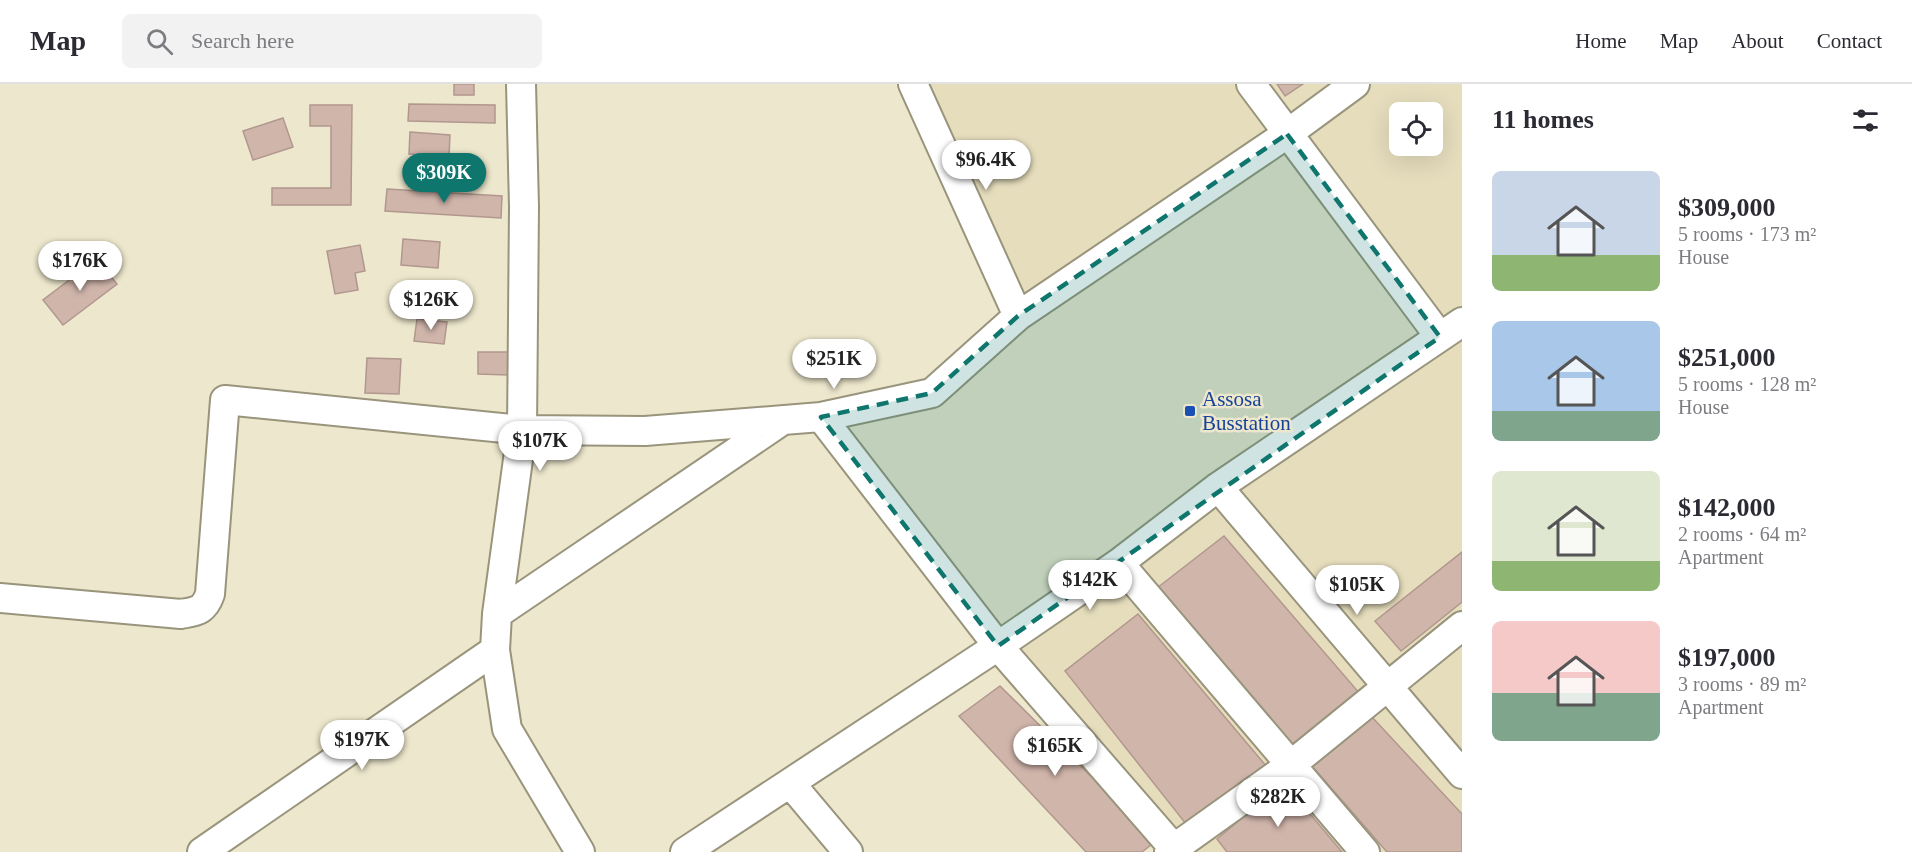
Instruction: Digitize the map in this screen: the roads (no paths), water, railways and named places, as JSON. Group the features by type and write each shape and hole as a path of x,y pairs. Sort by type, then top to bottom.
{"street":[{"path":"521,84 524,207 522,430 497,615 495,650 507,729 580,852"},
{"path":"913,84 1018,316"},
{"path":"685,852 1119,563 1218,487 1451,329 1287,134 1251,84"},
{"path":"0,598 181,615 197,611 206,604 210,594 225,400 522,430 645,430 821,417 932,393 1018,316 1287,134 1355,84"},
{"path":"821,417 998,645 1173,851 1292,764 1462,626"},
{"path":"497,615 784,420"},
{"path":"1218,487 1462,774"},
{"path":"1119,563 1365,852"},
{"path":"202,852 495,650"},
{"path":"790,783 848,852"}],"place":[{"name":"Assosa Busstation","path":"1190,411"}]}
